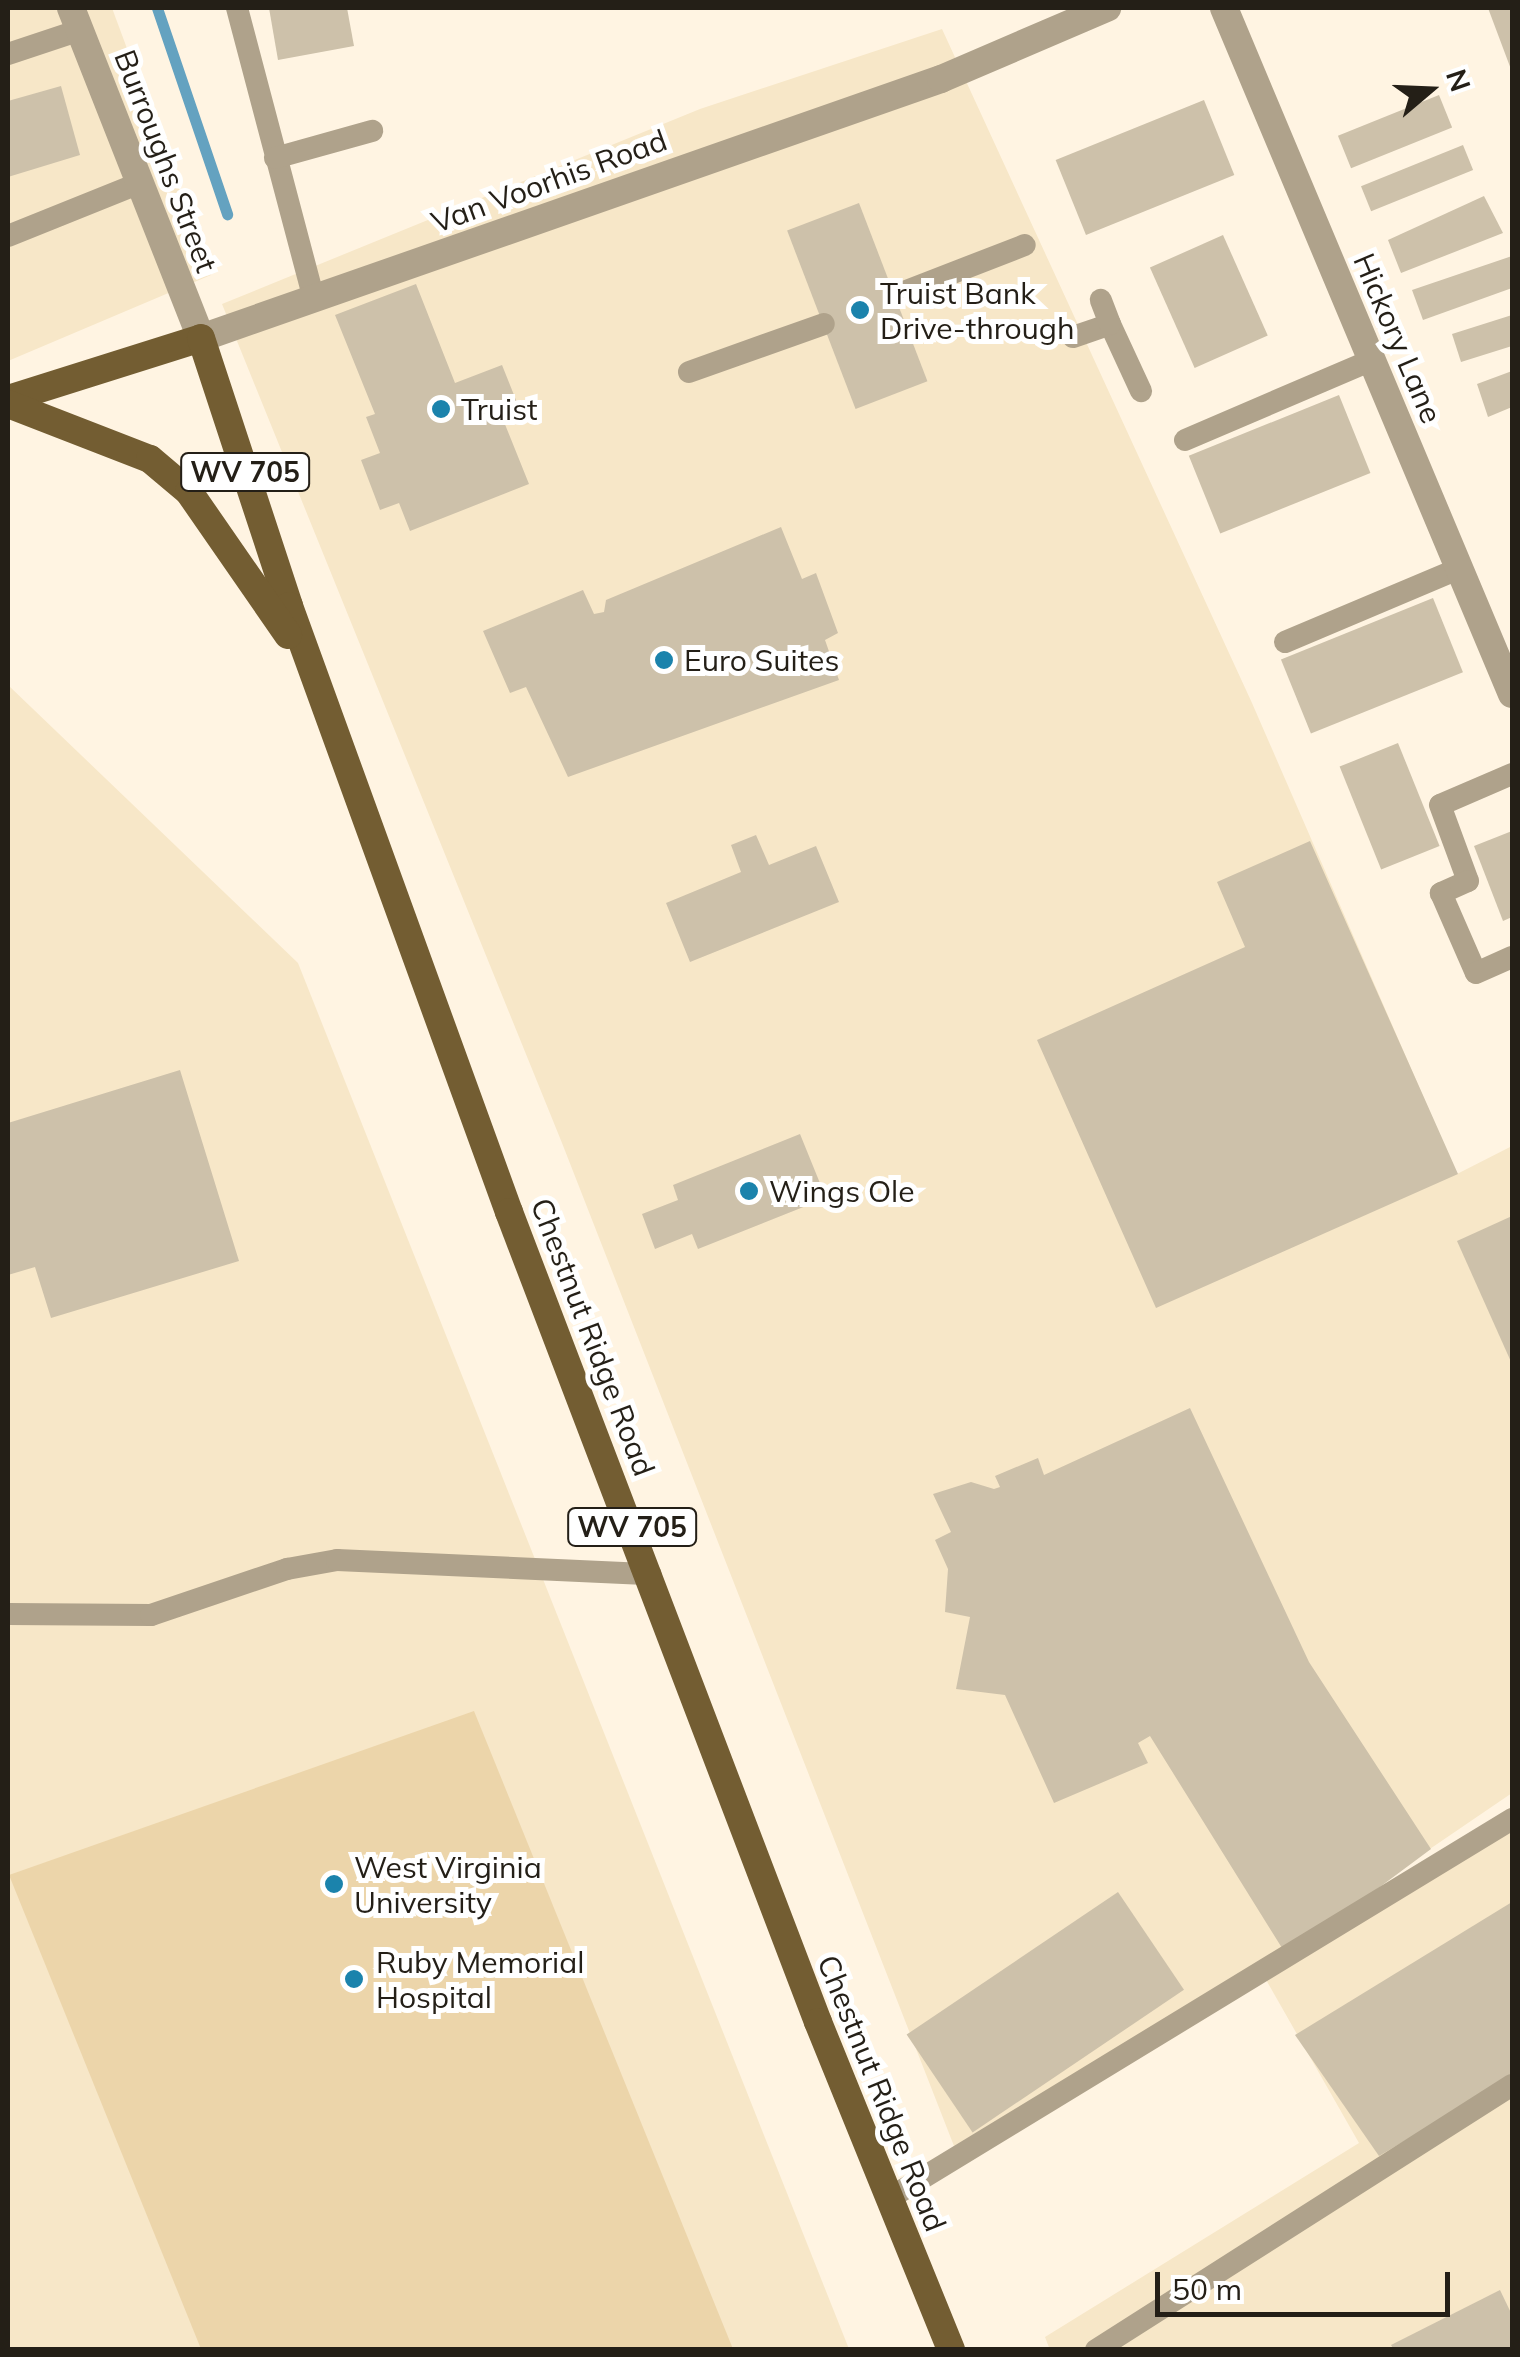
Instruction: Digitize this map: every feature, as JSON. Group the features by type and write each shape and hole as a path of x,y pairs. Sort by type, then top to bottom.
{"main road":[{"name":"Van Voorhis Road","path":"8,402 201,338"},
{"name":"Chestnut Ridge Road","path":"201,338 311,668 508,1212 888,2199 951,2350"},
{"path":"8,402 138,453 189,492 311,668"}],"street":[{"name":"Van Voorhis Road","path":"201,338 618,187 941,79 1108,8"},
{"name":"Hickory Lane","path":"1224,8 1512,694"},
{"name":"Burroughs Street","path":"75,19 201,338"}],"lane":[{"path":"236,8 314,300"},
{"path":"8,54 75,19"},
{"path":"275,158 372,131"},
{"path":"8,236 58,219 80,202 140,183"},
{"path":"896,295 1025,245"},
{"path":"1100,300 1141,391"},
{"path":"689,372 824,324"},
{"path":"1072,337 1110,324"},
{"path":"1185,440 1372,360"},
{"path":"1284,642 1460,568"},
{"path":"1512,774 1440,806 1468,881 1441,893 1476,973 1512,957"},
{"path":"8,1614 150,1616 287,1569 338,1560 650,1574"},
{"path":"888,2199 1512,1819"},
{"path":"1096,2350 1512,2085"}],"shaded area":[{"path":"8,8 112,8 211,275 8,361"},
{"path":"942,29 1252,703 1457,1174 1512,1146 1512,1793 1283,1949 954,2146 562,1143 222,304 700,109"},
{"name":"West Virginia University","path":"8,685 298,963 849,2349 8,2349"},
{"path":"474,1711 733,2349 201,2349 9,1875"},
{"path":"1512,1826 1512,2349 1050,2350 1045,2337 1359,2143 1265,1978"}],"building":[{"path":"269,8 347,8 354,46 278,60"},
{"path":"1488,8 1512,8 1512,72"},
{"path":"61,86 80,155 8,177 8,101"},
{"path":"1439,95 1452,127 1351,168 1338,136"},
{"path":"1204,100 1234,175 1086,235 1056,160"},
{"path":"1463,145 1473,170 1371,211 1361,186"},
{"path":"1484,196 1503,233 1401,273 1388,240"},
{"name":"Truist Bank Drive-through","path":"859,203 927,381 856,409 787,231"},
{"path":"1223,235 1268,335 1195,368 1150,268"},
{"path":"1512,256 1512,288 1423,320 1412,290"},
{"name":"Truist","path":"416,284 455,383 502,365 518,405 500,412 529,484 410,531 399,503 380,510 361,460 380,453 366,417 375,414 335,315"},
{"path":"1512,315 1512,346 1461,362 1452,334"},
{"path":"1512,371 1512,407 1488,417 1477,384"},
{"path":"1339,395 1370,473 1220,534 1189,456"},
{"name":"Euro Suites","path":"781,527 802,579 816,573 838,633 825,640 839,680 568,777 526,687 510,693 483,631 583,590 594,614 604,612 606,600"},
{"path":"1433,598 1463,672 1311,734 1281,659"},
{"path":"1398,743 1440,846 1381,870 1340,767"},
{"path":"1512,831 1512,917 1503,921 1474,846"},
{"path":"756,835 769,865 816,846 839,902 690,962 666,903 741,872 731,845"},
{"path":"1310,841 1458,1174 1156,1308 1037,1040 1245,947 1217,882"},
{"path":"180,1070 239,1261 51,1318 35,1267 8,1275 8,1123"},
{"name":"Wings Ole","path":"800,1134 826,1198 698,1249 692,1234 655,1249 642,1214 678,1200 673,1185"},
{"path":"1512,1216 1512,1364 1457,1241"},
{"path":"1190,1408 1309,1662 1431,1849 1287,1956 1150,1736 1138,1743 1148,1763 1054,1803 1005,1695 956,1689 970,1617 945,1612 948,1569 935,1540 951,1532 933,1494 971,1482 1000,1487 995,1476 1038,1458 1044,1475"},
{"path":"1118,1892 1184,1990 973,2132 907,2035"},
{"path":"1512,1902 1512,2077 1379,2156 1295,2035"},
{"path":"1500,2290 1512,2315 1512,2350 1394,2350 1391,2345"}],"waterway":[{"path":"157,8 227,214"}],"place":[{"name":"Truist Bank Drive-through","path":"860,310"},
{"name":"Truist","path":"441,409"},
{"name":"Euro Suites","path":"664,660"},
{"name":"Wings Ole","path":"749,1191"},
{"name":"West Virginia University","path":"334,1884"},
{"name":"Ruby Memorial Hospital","path":"354,1979"}]}
